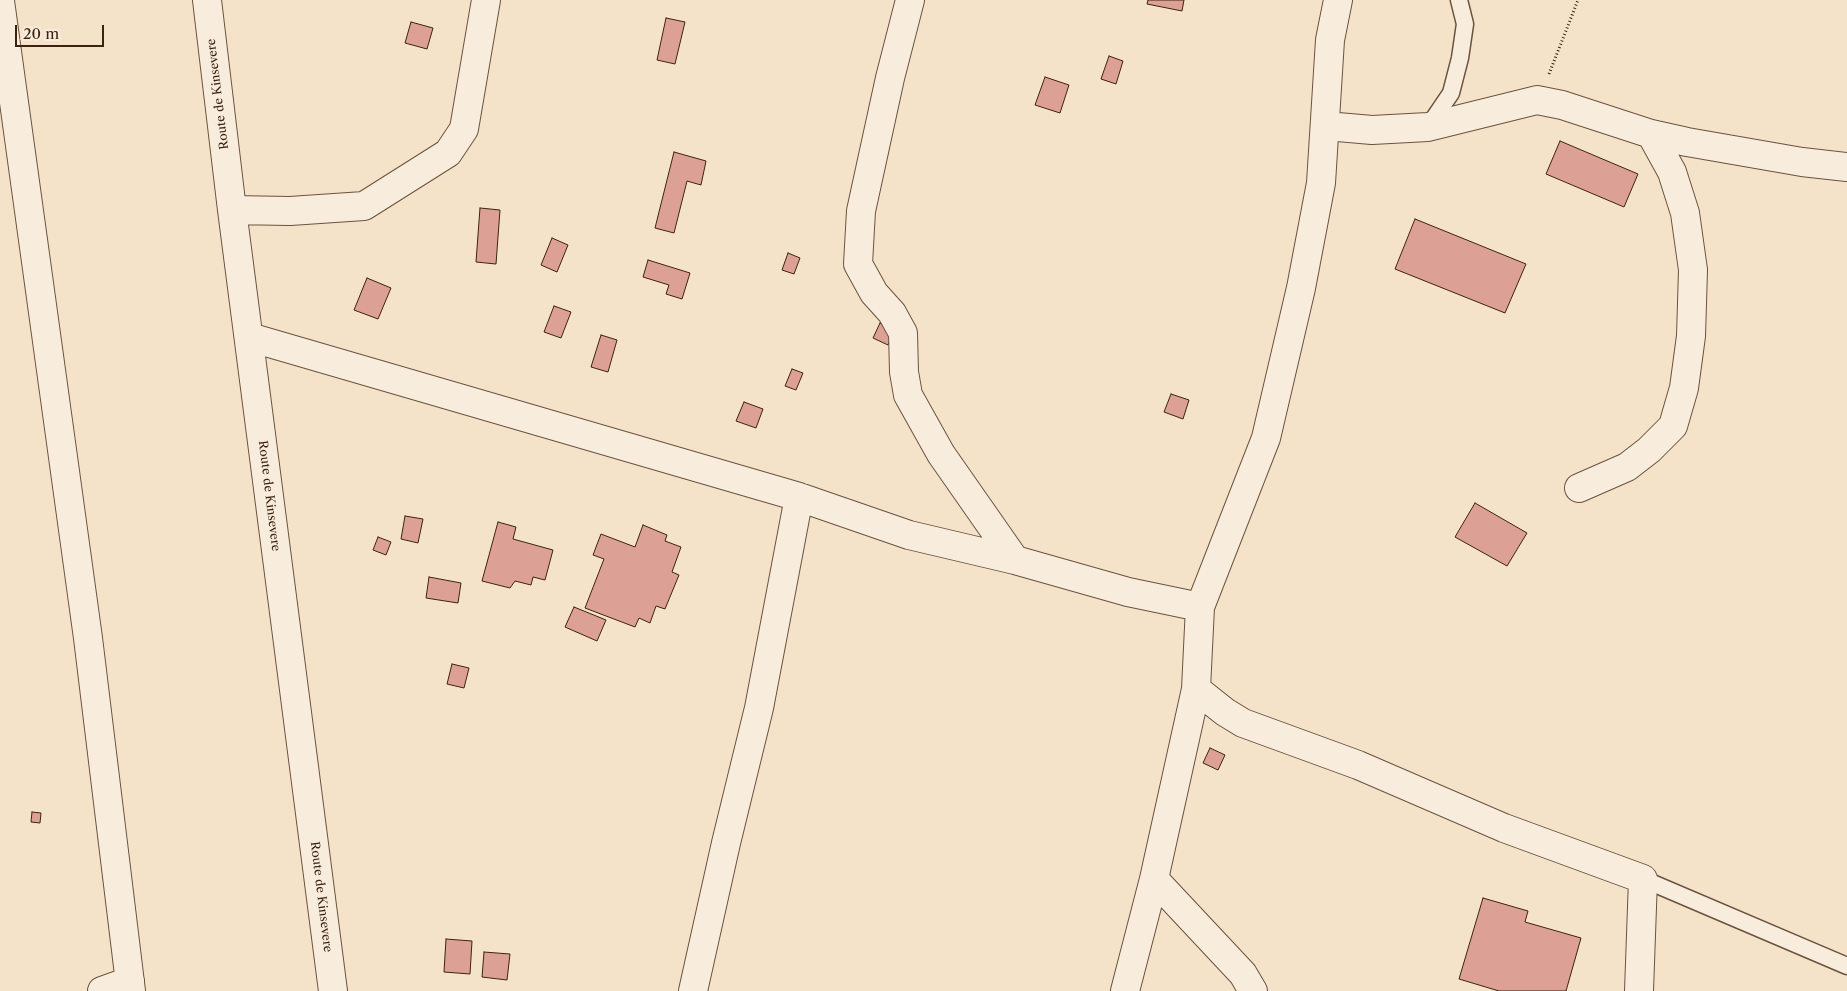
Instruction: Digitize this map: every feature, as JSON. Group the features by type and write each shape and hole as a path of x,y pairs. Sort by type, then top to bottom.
{"street":[{"name":"Route de Kinsevere","path":"207,0 232,210 333,991"},
{"path":"232,210 290,211 364,206 448,153 464,128 486,0"},
{"path":"910,0 890,78 861,211 858,264 874,293 892,313 904,333 904,372 908,395 941,454 1015,560"},
{"path":"1125,991 1154,879 1196,689 1200,607 1266,438 1303,279 1321,183 1330,40 1338,0"},
{"path":"0,1 88,638 130,986 102,991"},
{"path":"1326,126 1372,130 1428,127 1537,100 1562,105 1651,134 1687,142 1802,162 1847,167"},
{"path":"1579,488 1627,467 1649,450 1673,426 1684,388 1691,336 1693,270 1682,204 1672,172 1651,134"},
{"path":"249,337 799,497 909,535 1015,560 1128,592 1200,607"},
{"path":"693,991 759,708 799,497"},
{"path":"1196,689 1225,712 1243,723 1358,765 1504,828 1643,879 1639,991"},
{"path":"1154,879 1243,974 1252,991"}],"lane":[{"path":"1428,127 1451,93 1460,58 1465,24 1459,0"},
{"path":"1643,879 1847,966"}],"path":[{"path":"1537,100 1578,0"}],"building":[{"path":"1148,0 1184,0 1182,11 1147,4"},
{"path":"666,18 685,22 675,64 657,60"},
{"path":"411,22 433,28 427,49 405,43"},
{"path":"1109,56 1123,61 1116,84 1101,79"},
{"path":"1045,77 1069,85 1060,113 1035,105"},
{"path":"1560,141 1638,174 1624,207 1546,174"},
{"path":"674,152 706,161 701,185 687,181 674,233 655,228"},
{"path":"480,208 500,210 496,264 476,262"},
{"path":"1415,219 1526,264 1505,313 1395,269"},
{"path":"552,238 568,245 557,272 541,265"},
{"path":"788,253 800,258 794,274 782,270"},
{"path":"648,260 690,273 682,299 666,294 669,285 643,277"},
{"path":"367,278 391,288 378,319 354,310"},
{"path":"554,306 571,312 561,338 544,332"},
{"path":"880,323 894,331 888,345 873,338"},
{"path":"601,335 617,340 608,372 591,367"},
{"path":"792,369 803,373 796,390 785,386"},
{"path":"1171,394 1189,400 1183,419 1164,412"},
{"path":"744,402 763,409 756,428 736,421"},
{"path":"1475,503 1527,533 1507,566 1455,537"},
{"path":"405,516 423,519 418,543 401,539"},
{"path":"498,522 516,527 513,539 553,550 545,580 533,577 531,585 515,581 510,588 482,581"},
{"path":"643,525 667,535 665,541 681,547 672,572 679,575 665,609 656,606 650,623 639,618 635,627 585,608 604,559 593,555 601,534 635,547"},
{"path":"378,537 391,542 386,555 373,550"},
{"path":"429,577 461,583 458,603 426,598"},
{"path":"574,607 606,620 597,641 565,627"},
{"path":"452,664 469,668 464,688 447,684"},
{"path":"1210,748 1225,755 1218,770 1203,763"},
{"path":"32,812 41,813 40,823 31,822"},
{"path":"1483,898 1528,911 1525,922 1581,938 1566,991 1499,991 1459,979"},
{"path":"446,939 472,941 470,974 444,972"},
{"path":"484,952 510,954 507,980 482,977"}]}
